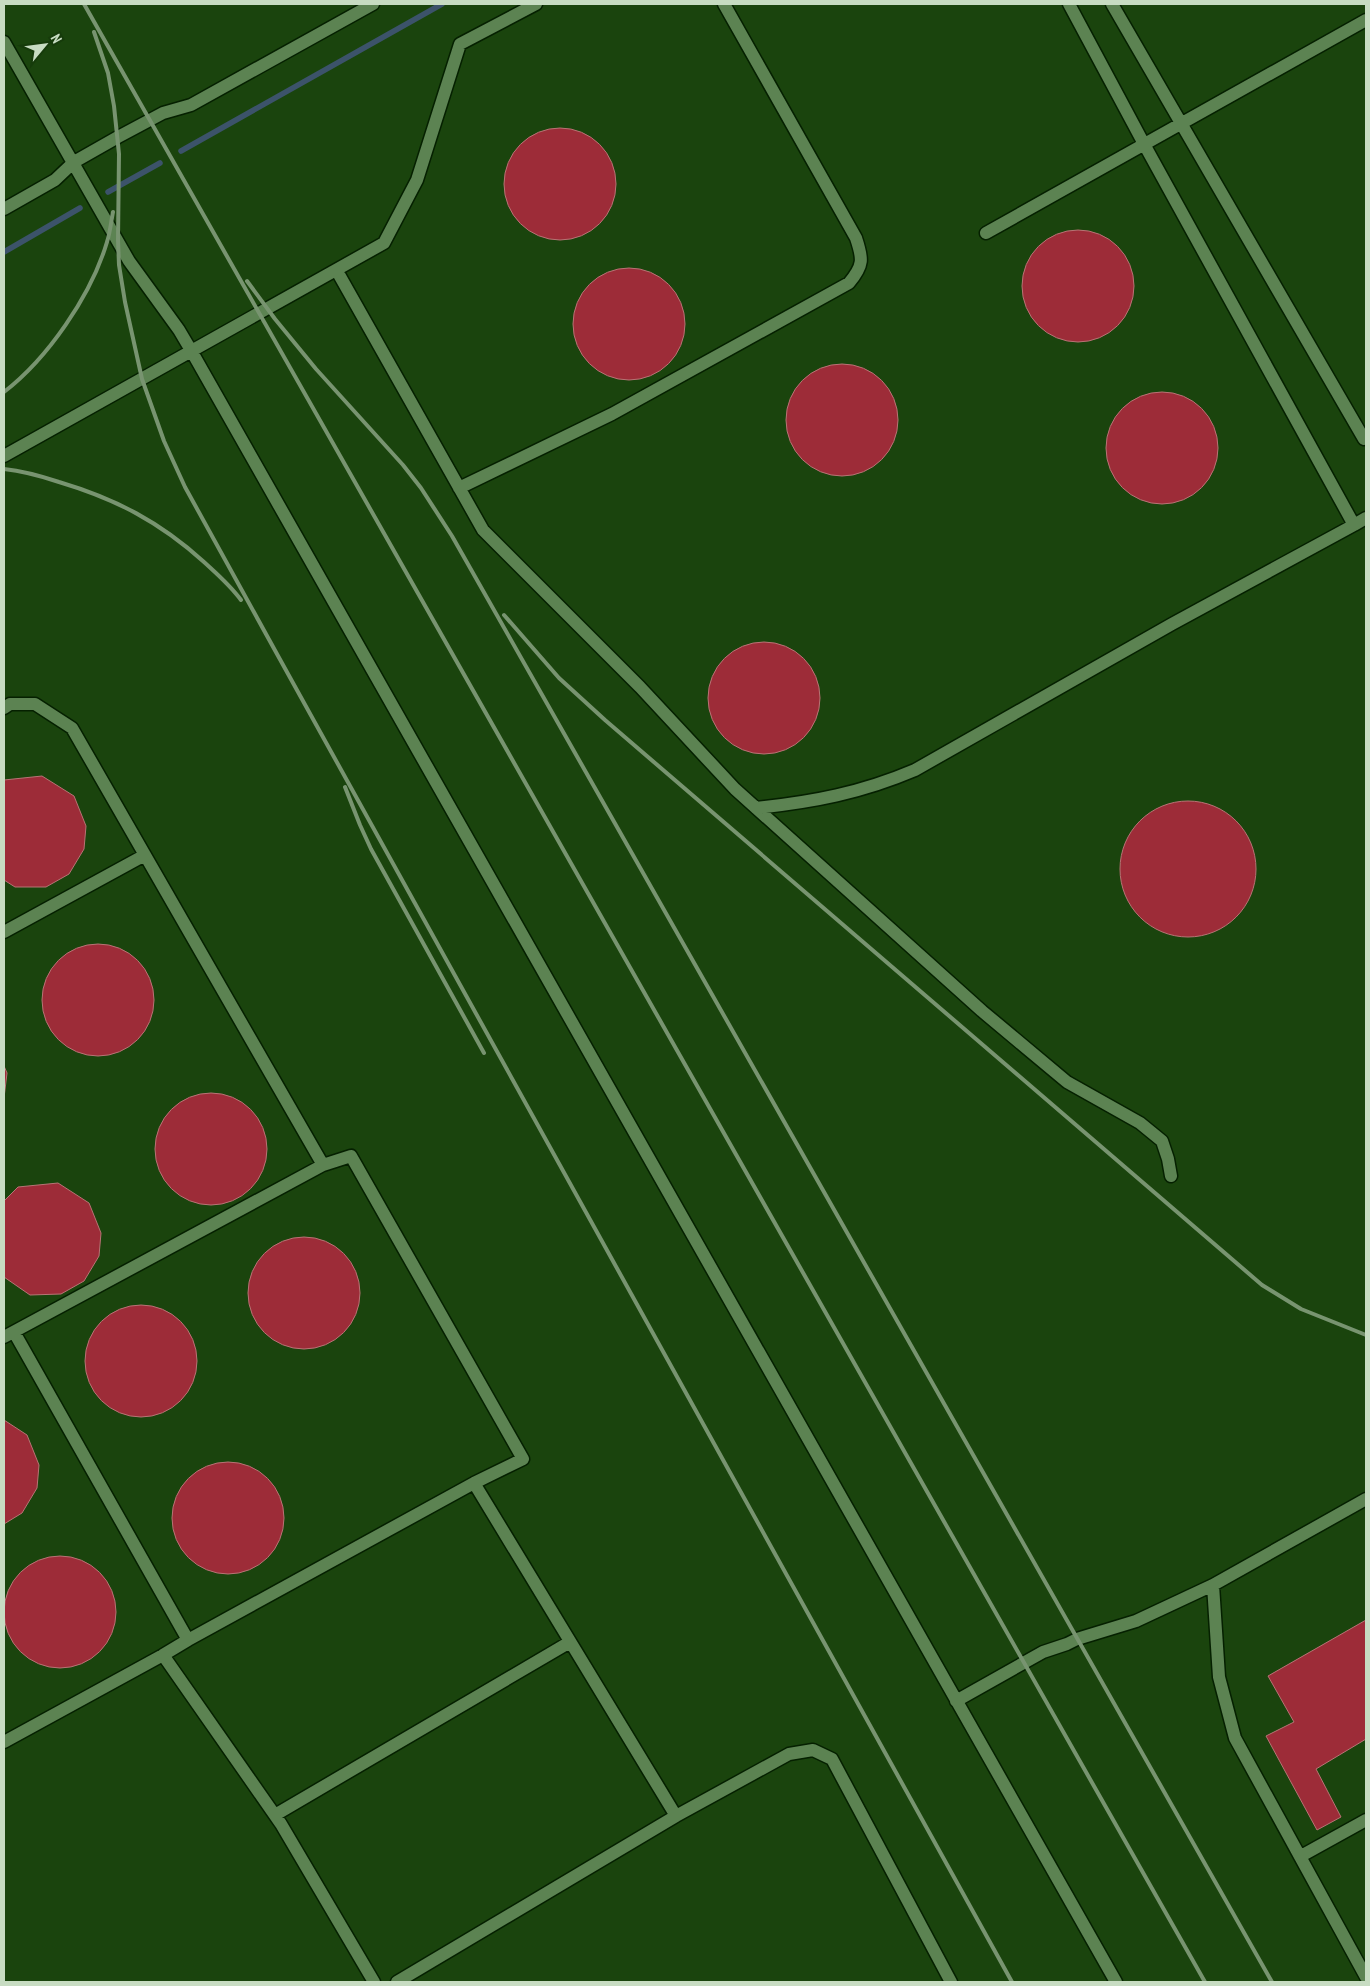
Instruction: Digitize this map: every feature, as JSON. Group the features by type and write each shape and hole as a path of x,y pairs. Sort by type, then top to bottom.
{"lane":[{"path":"4,209 55,180 74,162 162,113 191,105 373,4"},
{"path":"4,456 384,243 418,180 460,44 536,4"},
{"path":"459,488 612,414 849,283 857,274 862,259 856,238 724,4"},
{"path":"1069,4 1354,525"},
{"path":"1112,4 1364,439 1366,437"},
{"path":"986,233 1366,20"},
{"path":"4,42 129,261 180,330 1116,1982"},
{"path":"337,270 483,530 640,687 735,789 756,808 975,1004 1067,1082 1140,1122 1162,1141 1171,1176"},
{"path":"756,808 798,804 835,796 880,784 915,770 1172,624 1366,518"},
{"path":"4,708 10,704 35,704 72,728 323,1165"},
{"path":"4,932 145,855"},
{"path":"4,1742 474,1483 523,1459 351,1156 323,1165 9,1335 188,1640"},
{"path":"474,1483 676,1816"},
{"path":"956,1701 1042,1652 1136,1621 1213,1585 1366,1498"},
{"path":"1213,1585 1220,1677 1235,1738 1366,1977"},
{"path":"275,1815 570,1642"},
{"path":"163,1655 275,1815 374,1982"},
{"path":"397,1982 676,1816 789,1754 813,1750 832,1759 951,1982"},
{"path":"1301,1856 1366,1820"}],"shaded area":[{"path":"4,4 1366,4 1366,1982 4,1982"}],"building":[{"path":"560,128 581,132 600,144 612,163 616,184 612,205 600,224 581,236 560,240 539,236 520,224 508,205 504,184 508,163 520,144 539,132"},
{"path":"1078,230 1099,234 1118,246 1130,265 1134,286 1130,307 1118,326 1099,338 1078,342 1057,338 1038,326 1026,307 1022,286 1026,265 1038,246 1057,234"},
{"path":"629,268 650,272 669,284 681,303 685,324 681,345 669,364 650,376 629,380 608,376 589,364 577,345 573,324 577,303 589,284 608,272"},
{"path":"842,364 863,368 882,380 894,399 898,420 894,441 882,460 863,472 842,476 821,472 802,460 790,441 786,420 790,399 802,380 821,368"},
{"path":"1162,392 1183,396 1202,408 1214,427 1218,448 1214,469 1202,488 1183,500 1162,504 1141,500 1122,488 1110,469 1106,448 1110,427 1122,408 1141,396"},
{"path":"764,642 785,646 804,658 816,677 820,698 816,719 804,738 785,750 764,754 743,750 724,738 712,719 708,698 712,677 724,658 743,646"},
{"path":"42,776 74,796 86,826 84,849 69,874 46,887 15,887 4,880 4,780"},
{"path":"1188,801 1214,806 1226,812 1236,821 1245,831 1251,843 1256,869 1251,895 1245,907 1236,917 1226,926 1214,932 1188,937 1162,932 1150,926 1140,917 1131,907 1125,895 1120,869 1125,843 1131,831 1140,821 1150,812 1162,806"},
{"path":"98,944 119,948 138,960 150,979 154,1000 150,1021 138,1040 119,1052 98,1056 77,1052 58,1040 46,1021 42,1000 46,979 58,960 77,948"},
{"path":"4,1066 7,1073 4,1098"},
{"path":"211,1093 232,1097 251,1109 263,1128 267,1149 263,1170 251,1189 232,1201 211,1205 190,1201 171,1189 159,1170 155,1149 159,1128 171,1109 190,1097"},
{"path":"58,1183 89,1203 101,1233 99,1256 84,1281 61,1294 30,1295 4,1277 4,1201 18,1187"},
{"path":"304,1237 325,1241 344,1253 356,1272 360,1293 356,1314 344,1333 325,1345 304,1349 283,1345 264,1333 252,1314 248,1293 252,1272 264,1253 283,1241"},
{"path":"141,1305 162,1309 181,1321 193,1340 197,1361 193,1382 181,1401 162,1413 141,1417 120,1413 101,1401 89,1382 85,1361 89,1340 101,1321 120,1309"},
{"path":"4,1420 27,1435 39,1465 37,1488 22,1513 4,1524"},
{"path":"228,1462 249,1466 268,1478 280,1497 284,1518 280,1539 268,1558 249,1570 228,1574 207,1570 188,1558 176,1539 172,1518 176,1497 188,1478 207,1466"},
{"path":"60,1556 81,1560 100,1572 112,1591 116,1612 112,1633 100,1652 81,1664 60,1668 39,1664 20,1652 8,1633 4,1612 8,1591 20,1572 39,1560"},
{"path":"1366,1620 1366,1739 1316,1769 1341,1817 1317,1830 1266,1736 1294,1722 1268,1676"}],"waterway":[{"path":"181,151 442,4"},
{"path":"108,192 160,163"},
{"path":"4,252 80,208"}],"railway":[{"path":"84,4 1205,1982"},
{"path":"94,32 108,73 114,106 119,154 119,265 125,302 142,379 164,441 185,487 1012,1982"},
{"path":"4,392 36,362 66,325 79,304 100,263 108,239 113,212"},
{"path":"247,281 316,369 403,465 421,488 452,536 1272,1982"},
{"path":"4,469 32,474 80,489 136,513 171,535 204,562 241,600"},
{"path":"504,615 559,678 605,720 1262,1285 1301,1309 1366,1335"},
{"path":"345,787 371,849 484,1053"}]}
